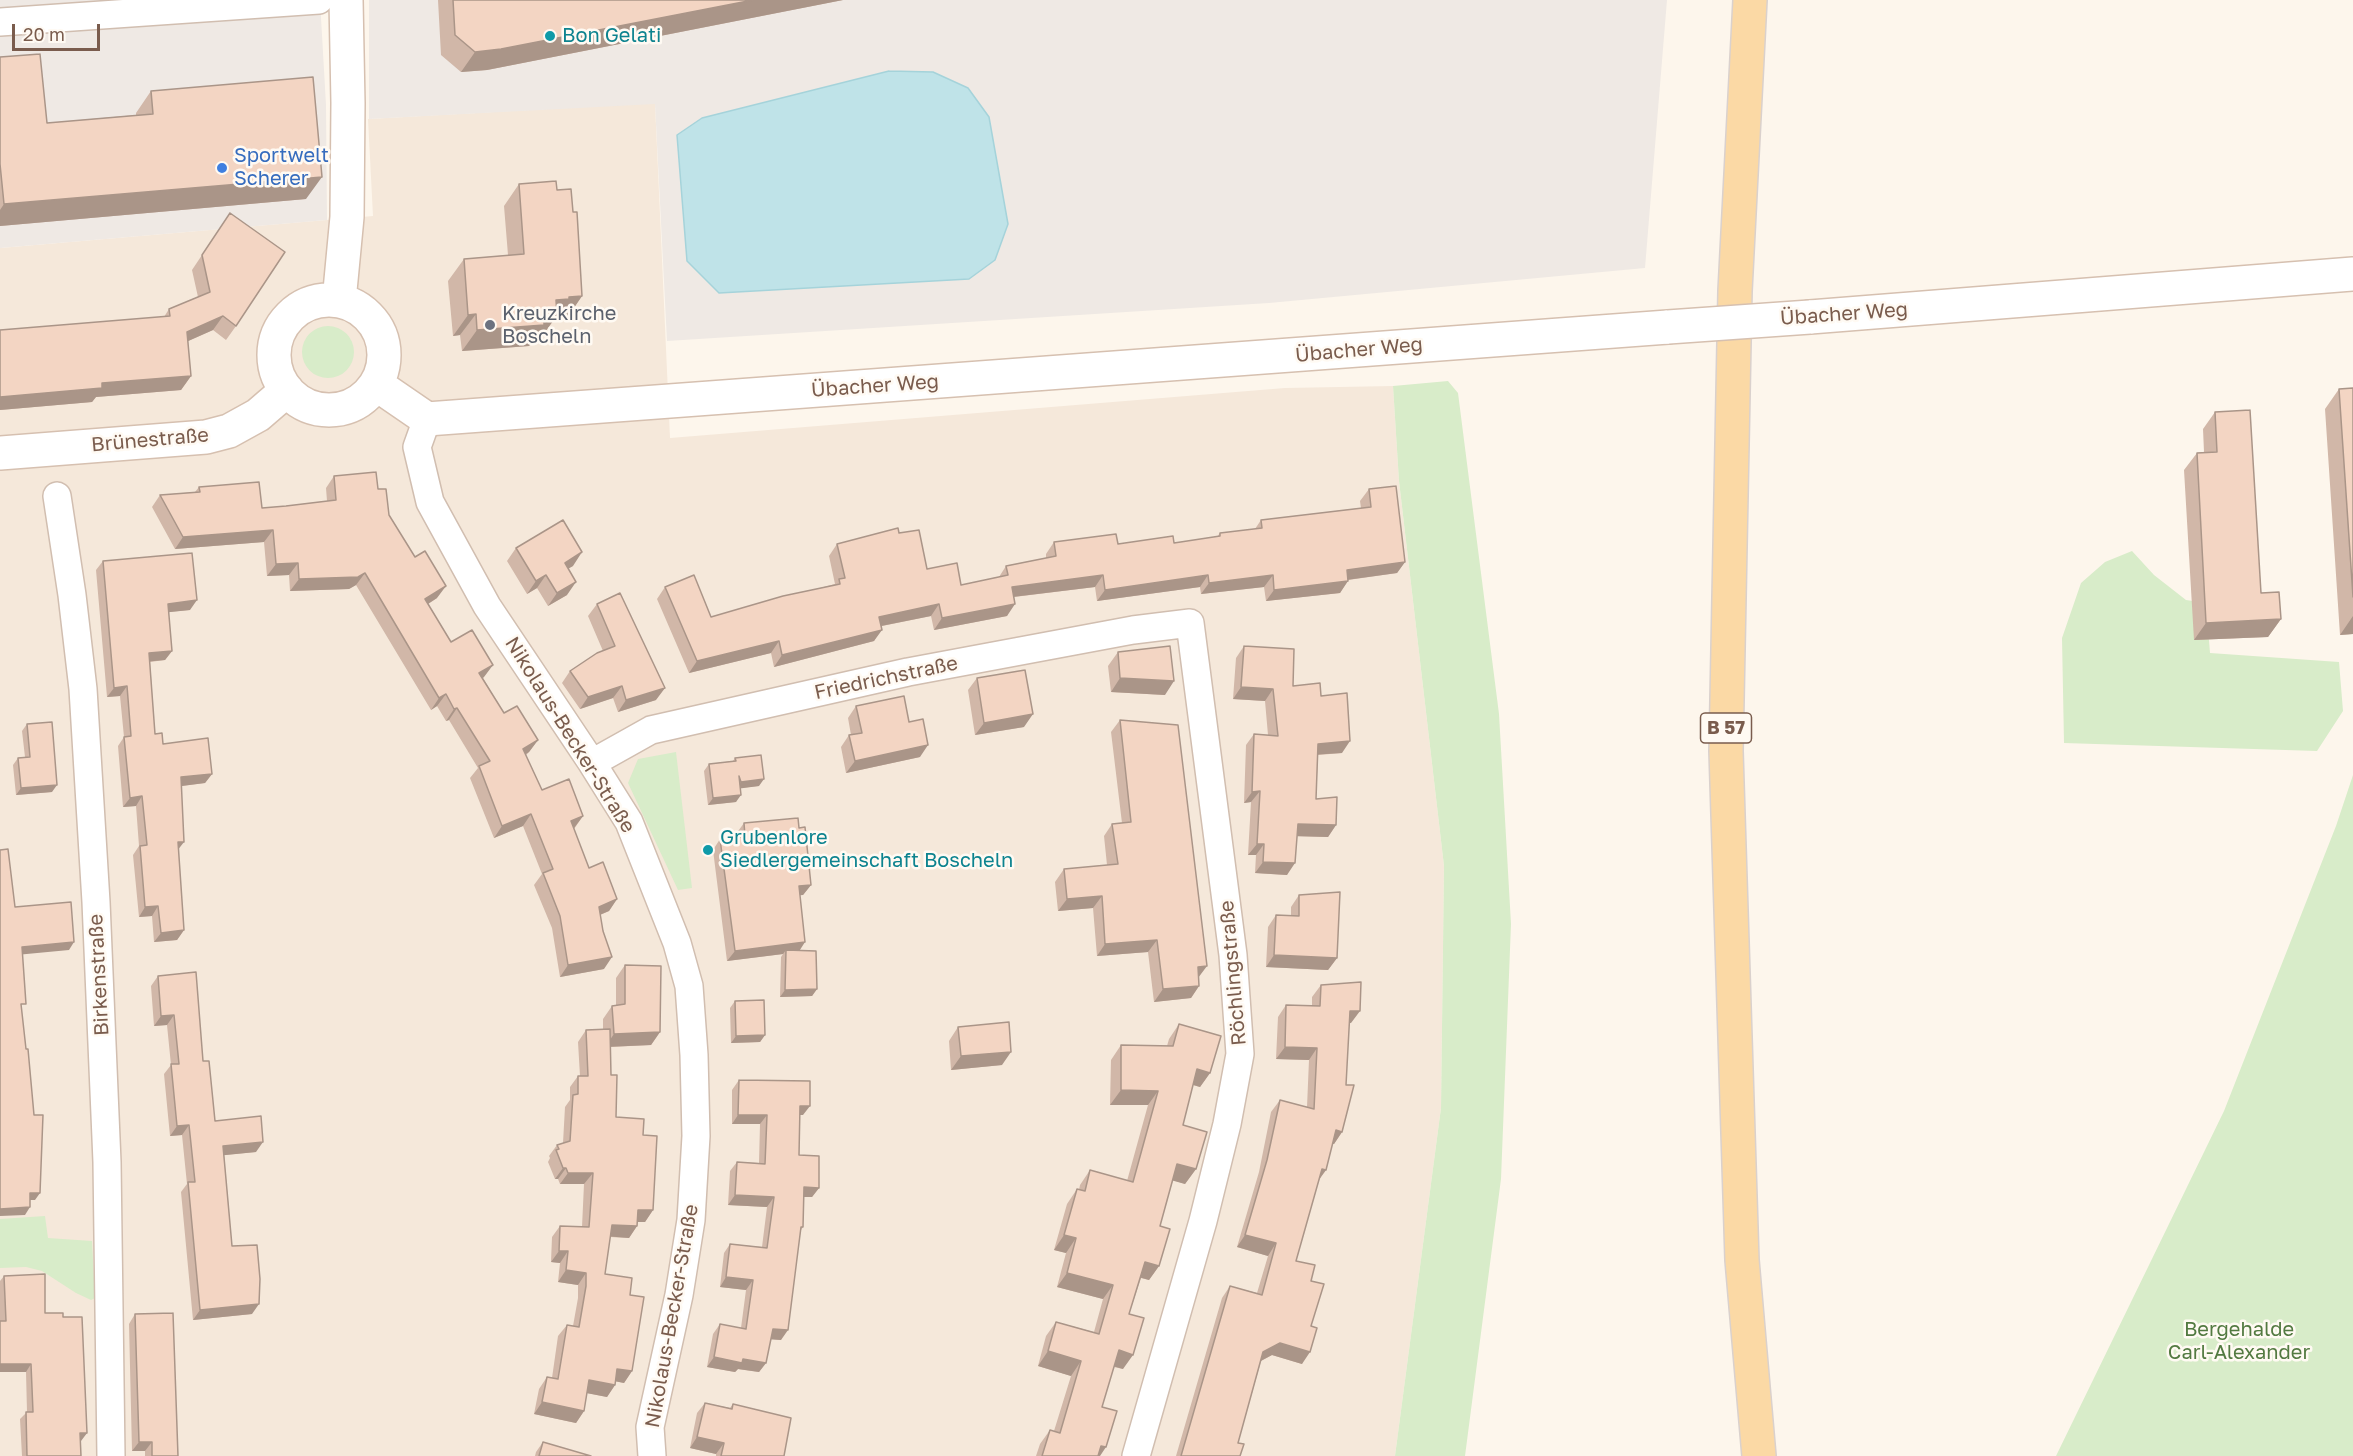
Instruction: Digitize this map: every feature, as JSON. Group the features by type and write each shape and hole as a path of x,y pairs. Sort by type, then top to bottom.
{"main road":[{"name":"B 57","path":"1750,0 1735,291 1726,752 1742,1260 1759,1456"}],"street":[{"path":"0,22 319,0"},
{"path":"339,301 346,218 348,103 346,0"},
{"name":"Übacher Weg","path":"427,419 1810,317 2353,274"},
{"path":"327,300 339,301 356,307 370,318 380,333 384,359 376,384 365,397 350,406 333,410 316,408 300,402 287,390 276,371 274,360 276,338 281,327 288,318 306,305 327,300"},
{"path":"376,384 427,419"},
{"name":"Brünestraße","path":"0,453 206,437 229,431 258,415 287,390"},
{"name":"Nikolaus-Becker-Straße","path":"427,419 417,447 430,502 487,606 629,822 677,943 688,986 694,1055 696,1136 691,1220 678,1295 650,1427 652,1456"},
{"name":"Birkenstraße","path":"57,496 83,688 95,891 107,1162 111,1456"},
{"name":"Friedrichstraße","path":"592,763 651,730 943,665 1133,630 1190,623"},
{"name":"Röchlingstraße","path":"1136,1456 1203,1221 1227,1124 1240,1054 1233,955 1190,623"}],"shaded area":[{"path":"0,0 320,0 326,105 327,220 0,248"},
{"path":"369,0 1667,0 1645,268 1269,303 667,341 655,104 369,119"},
{"path":"655,103 670,438 1285,388 1393,386 1399,481 1444,866 1441,1108 1395,1456 0,1456 0,248 373,216 368,119"}],"green space":[{"path":"328,326 338,328 346,334 352,342 354,352 352,362 346,370 338,376 328,378 318,376 310,370 304,362 302,352 304,342 310,334 318,328"},
{"path":"1448,381 1458,393 1499,714 1511,924 1501,1179 1465,1456 1395,1456 1441,1108 1444,866 1399,481 1393,386"},
{"path":"2132,551 2154,575 2186,600 2206,603 2210,653 2339,662 2343,711 2317,751 2064,743 2062,638 2081,583 2105,562"},
{"path":"676,752 692,888 678,890 628,783 638,759"},
{"name":"Bergehalde Carl-Alexander","path":"2353,775 2353,1456 2056,1456 2224,1111 2336,826"},
{"path":"45,1216 48,1238 92,1241 95,1298 91,1300 76,1293 42,1271 26,1267 0,1268 0,1219"}],"water":[{"path":"889,71 933,72 968,88 989,117 1008,224 995,260 969,279 719,293 687,261 677,135 702,118"}],"building":[{"path":"453,0 753,0 501,49 475,52 455,35"},
{"path":"40,54 47,123 153,114 151,91 313,77 322,177 4,204 0,164 0,57"},
{"path":"556,181 557,190 571,189 573,212 577,212 582,296 556,300 557,315 544,316 544,325 477,330 476,314 468,315 464,259 524,254 519,184"},
{"path":"230,213 285,252 236,326 223,316 187,332 191,376 102,383 102,388 0,397 0,330 170,316 169,309 210,292 202,255"},
{"path":"2353,388 2353,597 2339,389"},
{"path":"2250,410 2261,593 2279,592 2281,619 2206,623 2197,453 2217,452 2215,412"},
{"path":"376,472 378,489 386,489 389,515 415,557 425,551 446,586 425,599 451,642 472,630 493,665 479,673 504,713 517,706 538,740 523,749 542,790 569,779 583,816 571,821 589,868 603,862 617,899 599,907 603,931 612,957 568,965 560,916 543,873 553,869 531,814 502,826 479,766 490,761 446,694 439,698 365,573 358,577 299,579 298,563 276,564 273,530 183,537 160,495 200,492 199,487 259,482 262,508 286,506 336,500 334,476"},
{"path":"1396,486 1405,562 1347,570 1348,581 1274,590 1273,575 1209,583 1208,575 1105,590 1103,575 1012,587 1015,604 942,618 939,604 879,617 882,630 782,655 779,641 697,661 665,587 694,575 711,617 783,596 840,584 839,579 845,578 837,544 898,528 899,533 919,530 927,569 957,563 961,585 1008,575 1006,566 1056,556 1054,542 1116,534 1118,544 1173,536 1174,543 1220,536 1220,533 1262,528 1261,520 1371,507 1369,489"},
{"path":"563,520 582,552 565,563 576,582 557,593 546,575 536,581 516,548"},
{"path":"192,553 197,600 168,604 172,651 149,653 155,734 162,733 163,744 208,738 212,774 181,777 184,842 178,842 184,930 161,933 158,906 145,907 140,846 147,845 142,796 130,798 124,737 131,736 127,686 114,688 103,561"},
{"path":"620,593 665,688 626,700 622,686 588,697 570,671 597,653 615,646 597,604"},
{"path":"1170,646 1174,681 1120,678 1118,652"},
{"path":"1244,646 1294,649 1293,686 1320,683 1321,696 1347,693 1350,741 1318,744 1316,799 1337,797 1336,825 1298,824 1295,863 1263,862 1264,844 1257,844 1260,791 1252,792 1254,734 1278,736 1273,689 1241,687"},
{"path":"1025,670 1033,714 984,723 977,678"},
{"path":"904,696 909,722 923,719 928,745 855,761 849,735 862,733 856,706"},
{"path":"1120,720 1178,725 1207,966 1198,967 1199,986 1163,989 1157,940 1105,944 1102,896 1067,899 1064,869 1118,864 1112,824 1131,822"},
{"path":"52,722 57,785 21,788 18,758 30,757 27,724"},
{"path":"761,755 764,779 741,782 739,776 741,795 713,798 709,764"},
{"path":"798,818 799,828 805,827 811,885 799,886 805,942 735,951 720,839 745,836 744,823"},
{"path":"8,849 15,907 71,902 74,942 22,947 26,1004 21,1004 34,1115 43,1115 40,1193 30,1193 30,1207 0,1209 0,850"},
{"path":"1340,892 1337,958 1274,955 1276,915 1299,916 1299,895"},
{"path":"786,950 816,951 817,989 785,990"},
{"path":"625,965 661,966 660,1032 614,1034 612,1006 625,1004"},
{"path":"196,972 203,1061 209,1061 215,1121 261,1116 263,1142 223,1146 232,1246 257,1245 260,1279 259,1304 200,1310 188,1182 195,1182 189,1125 177,1126 171,1064 179,1064 174,1015 161,1016 158,976"},
{"path":"1361,982 1360,1011 1350,1011 1346,1085 1354,1085 1342,1132 1336,1130 1326,1170 1322,1169 1296,1261 1315,1265 1311,1281 1324,1284 1311,1326 1317,1328 1310,1352 1280,1343 1263,1352 1238,1443 1244,1444 1240,1456 1181,1456 1230,1286 1262,1295 1276,1243 1245,1235 1267,1160 1280,1100 1314,1109 1317,1048 1285,1047 1286,1005 1320,1006 1321,985"},
{"path":"764,1000 765,1035 736,1036 735,1001"},
{"path":"1009,1022 1011,1052 961,1056 958,1027"},
{"path":"1179,1024 1221,1036 1210,1073 1197,1069 1183,1125 1207,1132 1196,1169 1177,1164 1160,1226 1170,1229 1159,1266 1145,1262 1129,1314 1144,1318 1133,1355 1119,1350 1102,1407 1117,1411 1106,1447 1101,1446 1098,1456 1042,1456 1050,1430 1060,1433 1081,1361 1048,1351 1056,1322 1099,1334 1113,1285 1067,1273 1076,1238 1064,1235 1077,1189 1085,1191 1090,1170 1133,1182 1158,1091 1121,1090 1121,1045 1173,1046"},
{"path":"610,1029 611,1075 617,1075 616,1117 644,1119 643,1135 657,1136 653,1210 638,1210 637,1226 612,1225 605,1274 632,1278 630,1295 644,1297 632,1371 617,1369 615,1385 589,1380 584,1411 542,1402 547,1377 558,1379 567,1325 579,1327 586,1286 586,1273 566,1270 568,1251 559,1251 560,1226 589,1227 593,1173 568,1173 566,1168 563,1168 556,1150 559,1149 557,1145 570,1141 573,1095 578,1094 578,1076 588,1076 586,1030"},
{"path":"739,1080 810,1081 810,1106 800,1106 799,1155 819,1156 819,1188 804,1187 803,1227 801,1227 788,1330 773,1329 766,1363 743,1359 742,1363 714,1357 720,1324 746,1329 753,1280 726,1277 730,1244 767,1248 774,1197 735,1195 737,1162 765,1164 767,1115 738,1115"},
{"path":"45,1274 45,1313 63,1313 63,1317 82,1317 87,1433 80,1433 81,1456 27,1456 26,1412 33,1412 31,1364 0,1364 0,1321 6,1321 4,1276"},
{"path":"173,1313 178,1456 152,1456 152,1442 139,1442 135,1314"},
{"path":"705,1403 732,1409 733,1404 791,1418 784,1456 721,1456 724,1443 697,1437"},
{"path":"543,1442 591,1456 539,1456"}],"place":[{"name":"Bon Gelati","path":"550,36"},
{"name":"Sportwelt Scherer","path":"222,168"},
{"name":"Kreuzkirche Boscheln","path":"490,325"},
{"name":"Grubenlore Siedlergemeinschaft Boscheln","path":"708,850"}]}
